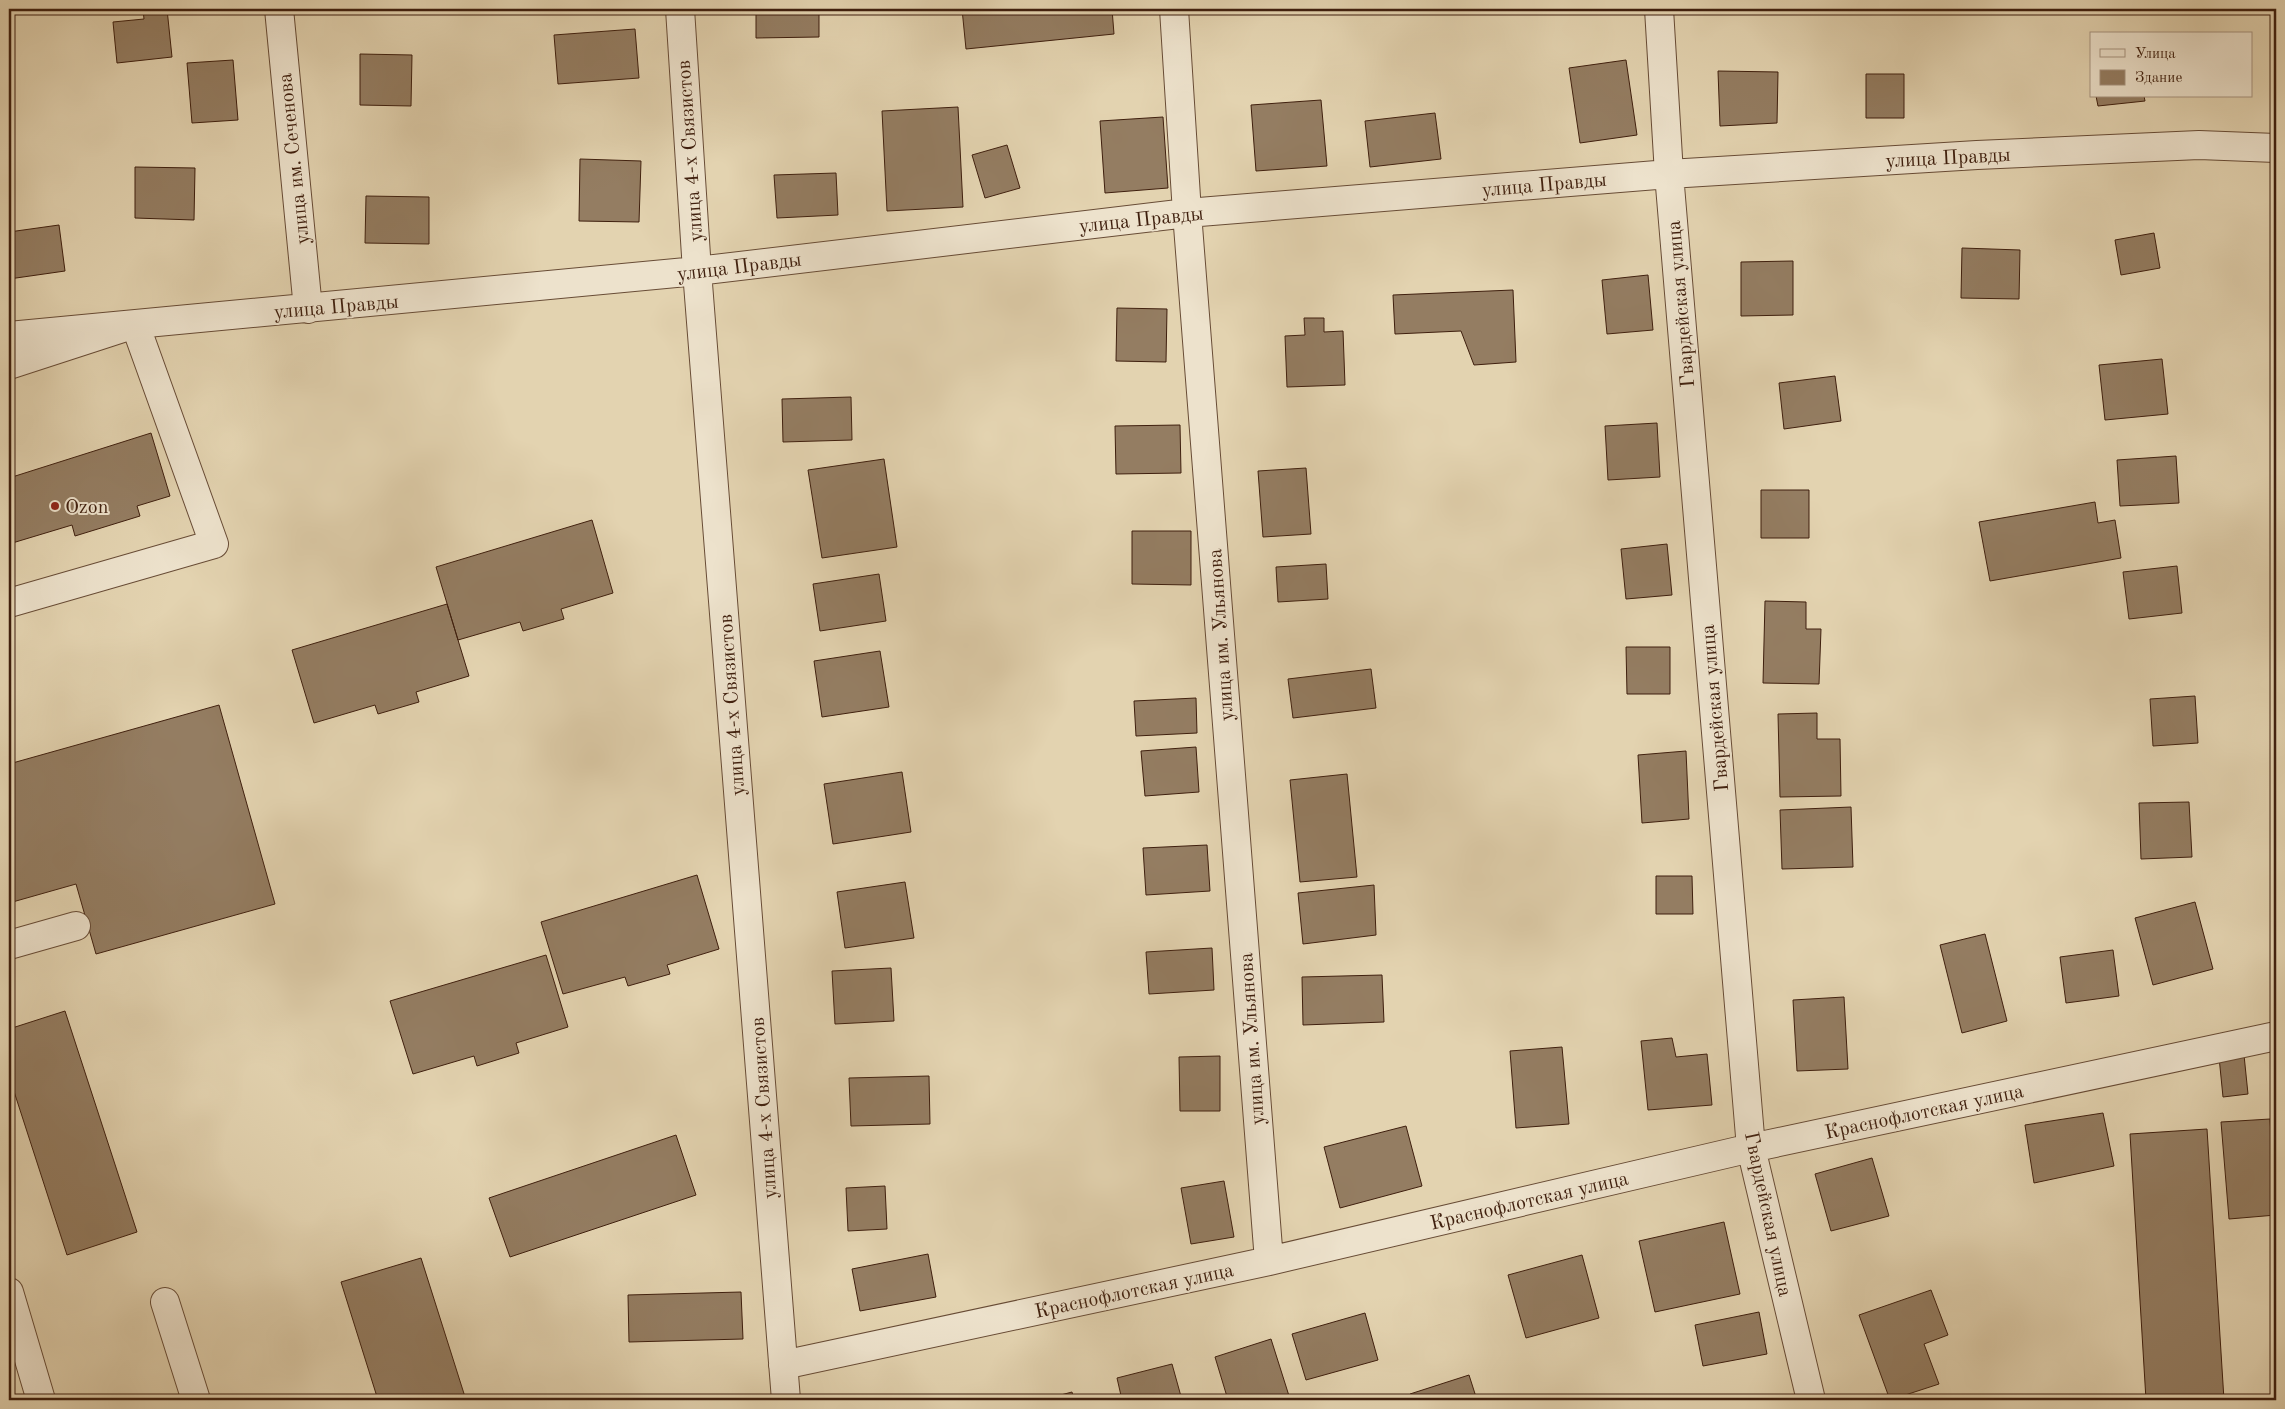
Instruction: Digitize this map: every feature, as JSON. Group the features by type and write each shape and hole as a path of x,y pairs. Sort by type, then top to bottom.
{"street":[{"name":"улица им. Сеченова","path":"279,9 308,309"},
{"name":"улица 4-х Связистов","path":"680,9 697,271 786,1400"},
{"name":"улица им. Ульянова","path":"1174,9 1187,213 1268,1261"},
{"name":"Гвардейская улица","path":"1659,9 1669,174 1751,1148 1811,1400"},
{"name":"улица Правды","path":"9,336 697,271 1187,213 1669,174 1977,155 2199,145 2276,148"},
{"path":"9,365 134,324 214,544 9,603"},
{"path":"9,945 76,926"},
{"name":"Краснофлотская улица","path":"783,1365 1268,1261 1751,1148 2276,1036"},
{"path":"9,1292 17,1345 41,1400"},
{"path":"165,1302 196,1400"}],"building":[{"path":"143,9 167,9 172,57 117,63 113,22 144,19"},
{"path":"756,9 819,9 819,37 756,38"},
{"path":"962,9 1112,9 1114,34 966,49"},
{"path":"635,29 639,78 558,84 554,35"},
{"path":"360,54 412,55 411,106 360,105"},
{"path":"233,60 238,120 192,123 187,63"},
{"path":"1626,60 1637,135 1580,143 1569,68"},
{"path":"1718,71 1778,72 1777,123 1720,126"},
{"path":"1866,74 1904,74 1904,118 1866,118"},
{"path":"2096,98 2144,98 2145,101 2098,106"},
{"path":"1321,100 1327,166 1256,171 1251,105"},
{"path":"958,107 963,207 887,211 882,111"},
{"path":"1435,113 1441,159 1370,167 1365,121"},
{"path":"1163,117 1168,188 1105,193 1100,121"},
{"path":"1007,145 1020,188 985,198 972,155"},
{"path":"580,159 641,161 639,222 579,221"},
{"path":"135,167 195,168 194,220 135,218"},
{"path":"836,173 838,215 777,218 774,175"},
{"path":"366,196 429,197 429,244 365,243"},
{"path":"59,225 65,271 9,279 9,232"},
{"path":"2154,233 2160,268 2121,275 2115,240"},
{"path":"1962,248 2020,250 2019,299 1961,298"},
{"path":"1793,261 1793,315 1741,316 1741,262"},
{"path":"1648,275 1653,330 1607,334 1602,280"},
{"path":"1513,290 1516,362 1474,365 1461,331 1395,334 1393,295"},
{"path":"1117,308 1167,309 1166,362 1116,361"},
{"path":"1304,318 1324,318 1324,332 1343,331 1345,385 1287,387 1285,336 1305,335"},
{"path":"2162,359 2168,414 2105,420 2099,365"},
{"path":"1835,376 1841,421 1784,429 1779,383"},
{"path":"851,397 852,440 783,442 782,399"},
{"path":"1657,423 1660,477 1608,480 1605,426"},
{"path":"1180,425 1181,473 1116,474 1115,426"},
{"path":"151,433 170,496 137,506 140,516 75,536 72,525 9,544 9,478"},
{"path":"2176,456 2179,503 2120,506 2117,460"},
{"path":"884,459 897,547 822,558 808,470"},
{"path":"1306,468 1311,534 1263,537 1258,471"},
{"path":"1761,490 1809,490 1809,538 1761,538"},
{"path":"2095,502 2098,523 2115,520 2121,558 1990,581 1979,522"},
{"path":"592,520 613,593 561,609 564,619 523,631 520,622 458,640 436,567"},
{"path":"1132,531 1191,531 1191,585 1132,584"},
{"path":"1667,544 1672,595 1626,599 1621,549"},
{"path":"1326,564 1328,599 1278,602 1276,567"},
{"path":"2177,566 2182,613 2129,619 2123,572"},
{"path":"879,574 886,621 820,631 813,584"},
{"path":"1765,601 1806,602 1806,629 1821,629 1819,684 1763,683"},
{"path":"447,604 469,676 416,692 419,702 378,714 375,705 314,723 292,650"},
{"path":"1626,647 1670,647 1670,694 1627,694"},
{"path":"880,651 889,707 822,717 814,661"},
{"path":"1371,669 1376,708 1293,718 1288,679"},
{"path":"2195,696 2198,743 2153,746 2150,699"},
{"path":"1196,698 1197,733 1136,736 1134,701"},
{"path":"219,705 275,904 96,954 76,884 9,903 9,764"},
{"path":"1817,713 1817,739 1840,739 1841,796 1780,797 1778,714"},
{"path":"1196,747 1199,792 1145,796 1141,751"},
{"path":"1686,751 1689,819 1642,823 1638,755"},
{"path":"902,772 911,832 833,844 824,784"},
{"path":"1347,774 1357,877 1300,882 1290,780"},
{"path":"2189,802 2192,857 2141,859 2139,803"},
{"path":"1851,807 1853,867 1782,869 1780,810"},
{"path":"1207,845 1210,891 1146,895 1143,848"},
{"path":"697,875 719,949 667,965 670,974 628,986 625,977 563,994 541,922"},
{"path":"1656,876 1692,876 1693,914 1656,914"},
{"path":"905,882 914,938 845,948 837,892"},
{"path":"1374,885 1376,935 1303,944 1298,893"},
{"path":"2195,902 2213,969 2153,985 2135,918"},
{"path":"1985,934 2007,1021 1962,1033 1940,945"},
{"path":"1212,948 1214,990 1149,994 1146,952"},
{"path":"2113,950 2119,996 2066,1003 2060,957"},
{"path":"546,955 568,1027 516,1043 519,1053 477,1066 474,1056 413,1074 390,1001"},
{"path":"891,968 894,1021 835,1024 832,971"},
{"path":"1382,975 1384,1022 1303,1025 1302,977"},
{"path":"1844,997 1848,1069 1797,1071 1793,1000"},
{"path":"65,1011 137,1232 67,1255 9,1076 9,1029"},
{"path":"1672,1038 1676,1057 1707,1054 1712,1105 1648,1110 1641,1041"},
{"path":"1562,1047 1569,1124 1516,1128 1510,1051"},
{"path":"2244,1055 2248,1094 2223,1097 2219,1057"},
{"path":"1220,1056 1220,1111 1180,1111 1179,1057"},
{"path":"929,1076 930,1124 851,1126 849,1078"},
{"path":"2103,1113 2114,1166 2034,1183 2025,1125"},
{"path":"2270,1119 2276,1215 2229,1219 2221,1122"},
{"path":"1406,1126 1422,1186 1340,1208 1324,1147"},
{"path":"2207,1129 2224,1400 2146,1400 2130,1134"},
{"path":"676,1135 696,1195 510,1257 489,1198"},
{"path":"1872,1158 1889,1216 1831,1231 1815,1174"},
{"path":"1224,1181 1234,1237 1191,1244 1181,1188"},
{"path":"885,1186 887,1229 848,1231 846,1188"},
{"path":"1724,1222 1740,1294 1655,1312 1639,1241"},
{"path":"928,1254 936,1297 860,1311 852,1269"},
{"path":"1582,1255 1599,1318 1526,1338 1508,1275"},
{"path":"421,1258 466,1400 378,1400 341,1282"},
{"path":"1931,1290 1948,1335 1924,1344 1939,1384 1890,1400 1859,1315"},
{"path":"741,1292 743,1339 629,1342 628,1295"},
{"path":"1759,1312 1767,1354 1703,1366 1695,1325"},
{"path":"1365,1313 1378,1360 1306,1380 1292,1334"},
{"path":"1271,1339 1290,1399 1228,1400 1215,1357"},
{"path":"1172,1364 1182,1400 1122,1400 1117,1378"},
{"path":"1469,1375 1477,1400 1412,1400 1410,1394"},
{"path":"1072,1392 1074,1400 1042,1400"},
{"path":"743,1395 744,1400 703,1400"}],"place":[{"name":"Ozon","path":"55,506"}]}
